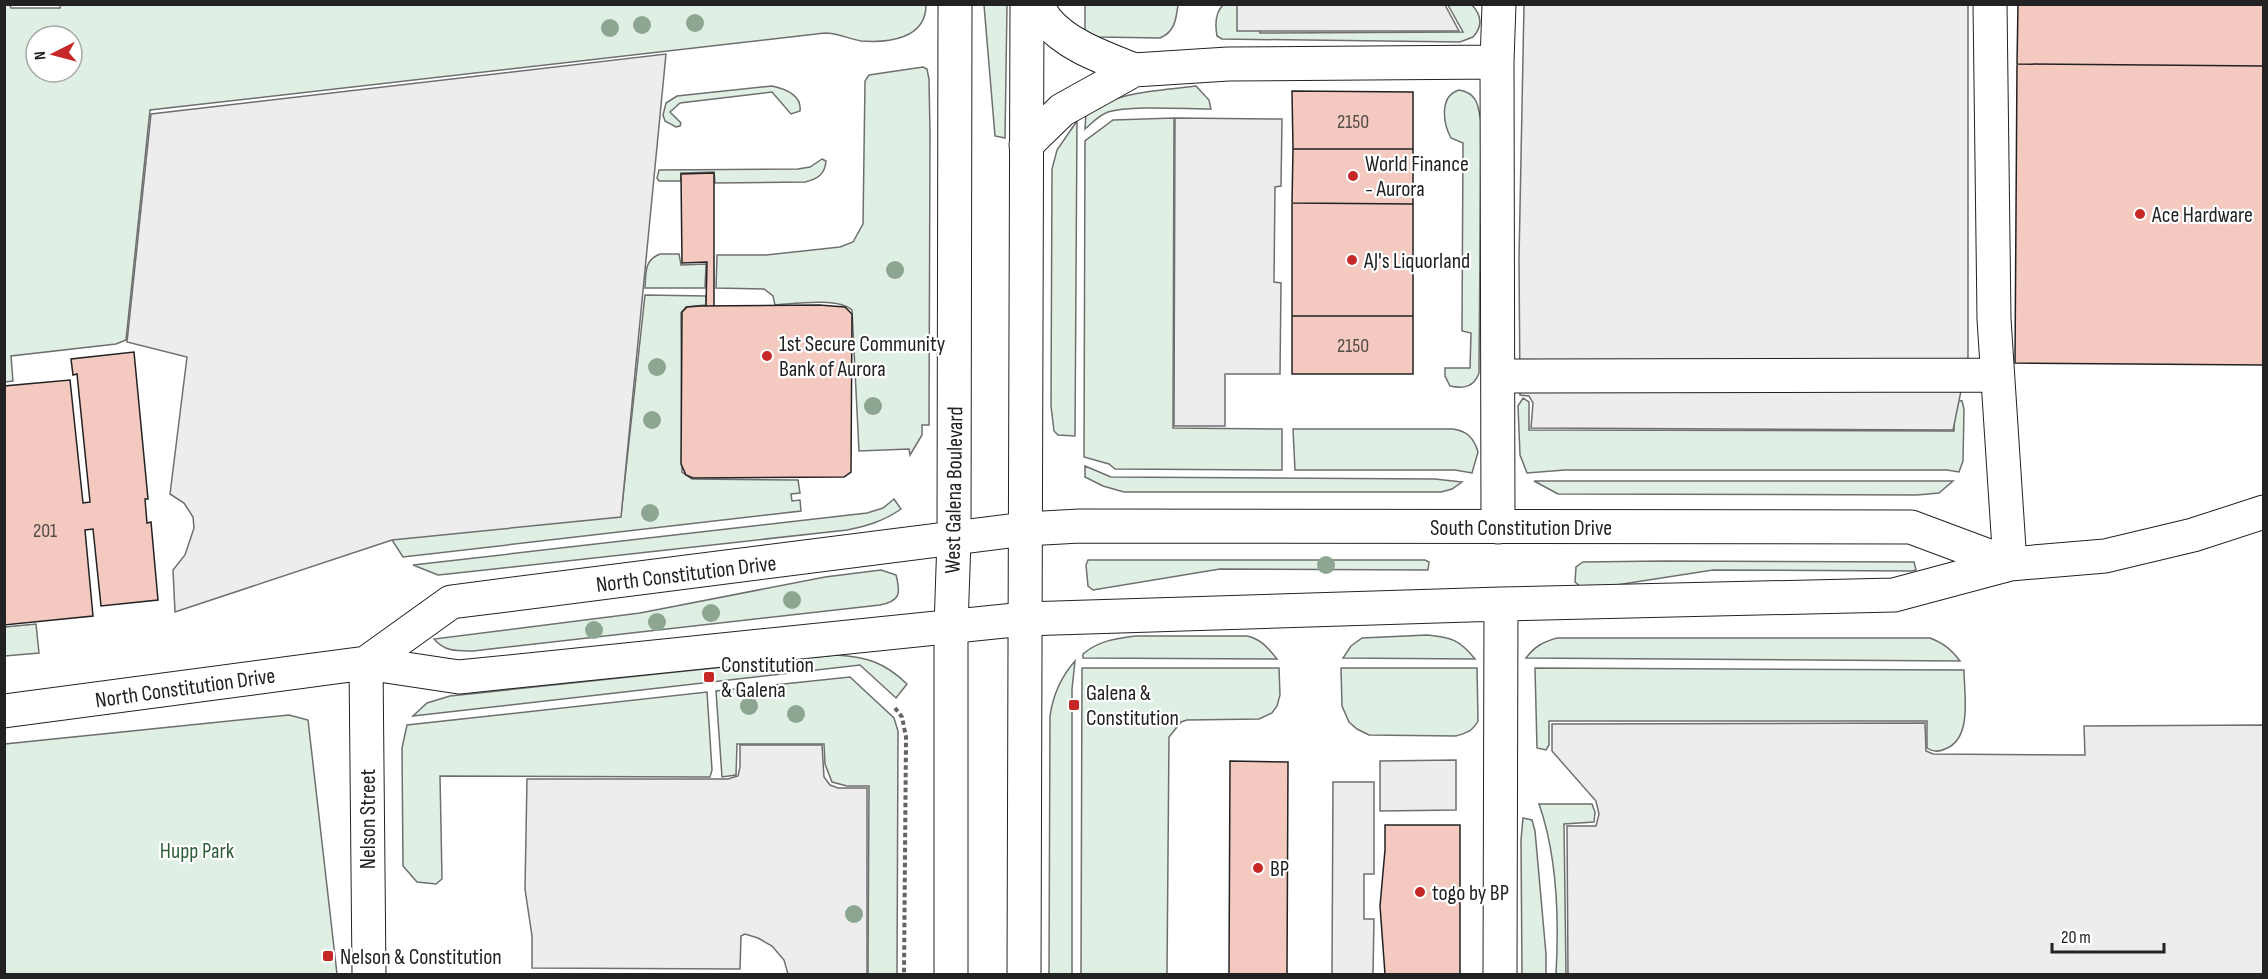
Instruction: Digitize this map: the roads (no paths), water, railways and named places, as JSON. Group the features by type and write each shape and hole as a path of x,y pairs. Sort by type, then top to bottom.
{"street":[{"name":"West Galena Boulevard","path":"951,975 955,4"},
{"path":"1024,975 1027,4"},
{"path":"1037,4 1047,21 1062,34 1082,47 1134,70"},
{"path":"1498,527 1497,62 1499,4"},
{"path":"1990,4 1994,319 2010,564"},
{"path":"1026,145 1062,110 1134,70 1228,64 1497,62"},
{"path":"1498,376 1997,375"},
{"name":"South Constitution Drive","path":"1024,619 1502,604 1894,595 2010,564 2105,556 2193,535 2264,512"},
{"name":"South Constitution Drive","path":"1025,529 1080,526 1911,527 2010,564"},
{"name":"North Constitution Drive","path":"366,663 451,602 1025,529"},
{"path":"1500,975 1502,604"},
{"name":"North Constitution Drive","path":"4,711 366,663 459,677 1024,619"},
{"name":"Nelson Street","path":"366,663 369,975"}],"place":[{"name":"World Finance - Aurora","path":"1353,176"},
{"name":"Ace Hardware","path":"2140,214"},
{"name":"AJ's Liquorland","path":"1352,260"},
{"name":"1st Secure Community Bank of Aurora","path":"767,356"},
{"name":"Constitution & Galena","path":"709,677"},
{"name":"Galena & Constitution","path":"1074,705"},
{"name":"BP","path":"1258,868"},
{"name":"togo by BP","path":"1420,892"},
{"name":"Nelson & Constitution","path":"328,956"}],"park label":[{"name":"Hupp Park","path":"197,850"}]}
